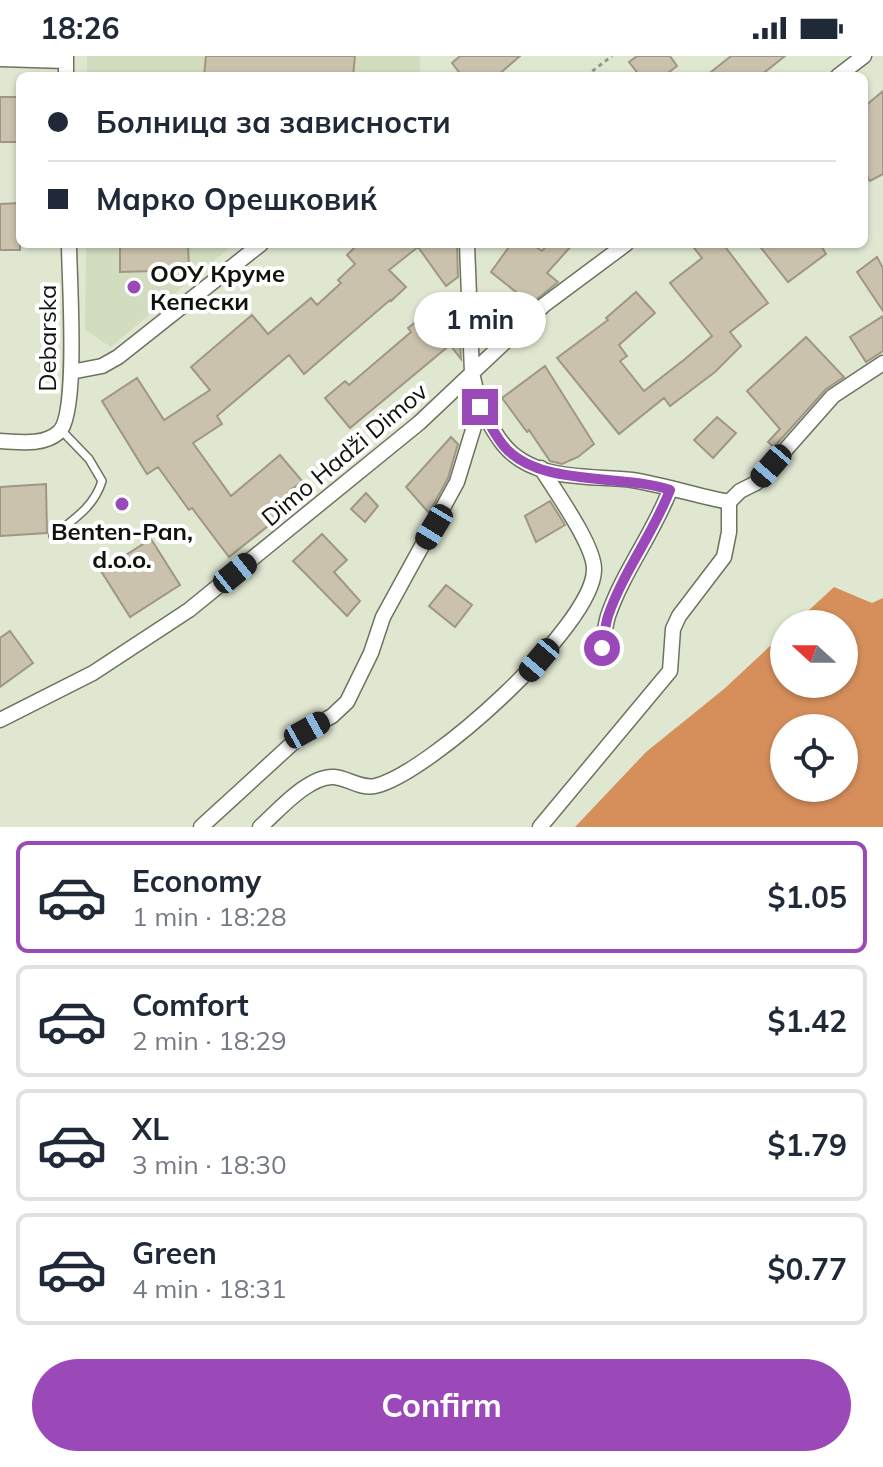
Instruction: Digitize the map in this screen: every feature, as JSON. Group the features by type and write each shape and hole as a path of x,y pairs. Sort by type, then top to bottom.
{"street":[{"path":"843,72 864,56"},
{"path":"0,59 66,64"},
{"name":"Debarska","path":"62,431 69,404 71,372 69,248"},
{"path":"71,372 102,366 118,357 256,248"},
{"path":"467,248 472,373 480,407 503,445 517,457 541,468 574,476 631,480 729,502"},
{"name":"Dimo Hadži Dimov","path":"0,720 93,673 189,610 419,423 544,305 621,248"},
{"path":"540,827 670,671 673,629 679,616 724,557 729,532 729,502 740,491 756,483 833,396 883,363"},
{"path":"201,827 307,730 332,716 347,702 371,653 383,617 457,482 480,407"},
{"path":"0,441 36,442 62,431"},
{"path":"260,827 295,795 321,779 332,777 374,787 400,774 487,712 525,677 561,632 588,594 595,571 591,552 541,468"},
{"path":"602,648 608,617 658,521 670,490"}],"lane":[{"path":"53,536 98,497 102,481 89,459 62,431"}],"path":[{"path":"591,72 612,56"}],"shaded area":[{"path":"87,56 420,56 420,72 87,72"},
{"name":"ООУ Круме Кепески","path":"86,248 229,248 111,347 85,330"},
{"path":"834,587 872,603 883,598 883,827 575,827 646,752 724,689 770,646 770,698 858,698 858,610 809,610"}],"building":[{"path":"206,56 355,56 353,72 204,72"},
{"path":"460,56 520,56 502,72 459,72 452,63"},
{"path":"637,56 670,56 677,66 669,72 637,72 629,62"},
{"path":"731,56 785,56 765,72 711,72"},
{"path":"883,91 883,174 870,181 868,178 868,104"},
{"path":"0,97 16,97 16,142 0,142"},
{"path":"16,203 16,248 20,250 0,250 0,204"},
{"path":"120,248 188,248 189,270 120,272"},
{"path":"354,248 417,248 389,270 406,287 391,301 304,374 289,355 217,416 222,424 193,443 231,496 280,455 302,481 270,508 278,518 229,557 158,467 147,474 102,401 137,378 164,420 210,390 191,367 252,315 268,334 311,298 317,305 341,283 338,280 355,264 347,255"},
{"path":"419,248 457,248 458,277 446,286"},
{"path":"508,248 538,248 542,251 545,248 569,248 547,273 558,282 531,304 491,272"},
{"path":"694,248 726,248 768,303 730,332 741,346 715,372 670,406 664,398 619,434 557,358 608,320 606,318 636,292 655,313 619,345 627,356 620,361 644,391 712,336 670,283 702,258"},
{"path":"761,248 822,248 826,254 788,282"},
{"path":"877,257 883,268 883,311 857,272"},
{"path":"424,316 439,336 458,316 461,359 450,345 350,428 325,398 345,381 349,385 411,332 408,328"},
{"path":"883,316 883,351 866,362 850,337"},
{"path":"806,337 844,377 826,389 774,447 768,442 780,429 747,391"},
{"path":"545,366 594,444 578,457 562,464 550,461 502,398"},
{"path":"717,417 736,433 713,458 694,440"},
{"path":"451,437 458,444 448,478 429,513 406,487"},
{"path":"46,484 47,533 0,536 0,487"},
{"path":"366,493 378,506 365,522 351,509"},
{"path":"550,501 565,525 536,542 525,516"},
{"path":"322,534 347,560 334,572 360,601 347,616 293,561"},
{"path":"151,539 180,585 130,617 101,571"},
{"path":"446,585 472,605 455,627 429,606"},
{"path":"10,631 33,663 0,687 0,638"}],"place":[{"name":"ООУ Круме Кепески","path":"134,287"},
{"name":"Benten-Pan, d.o.o.","path":"122,504"}],"route":[{"path":"480,407 503,445 527,462 555,473 631,480 670,490 658,521 608,617 602,648"}]}
